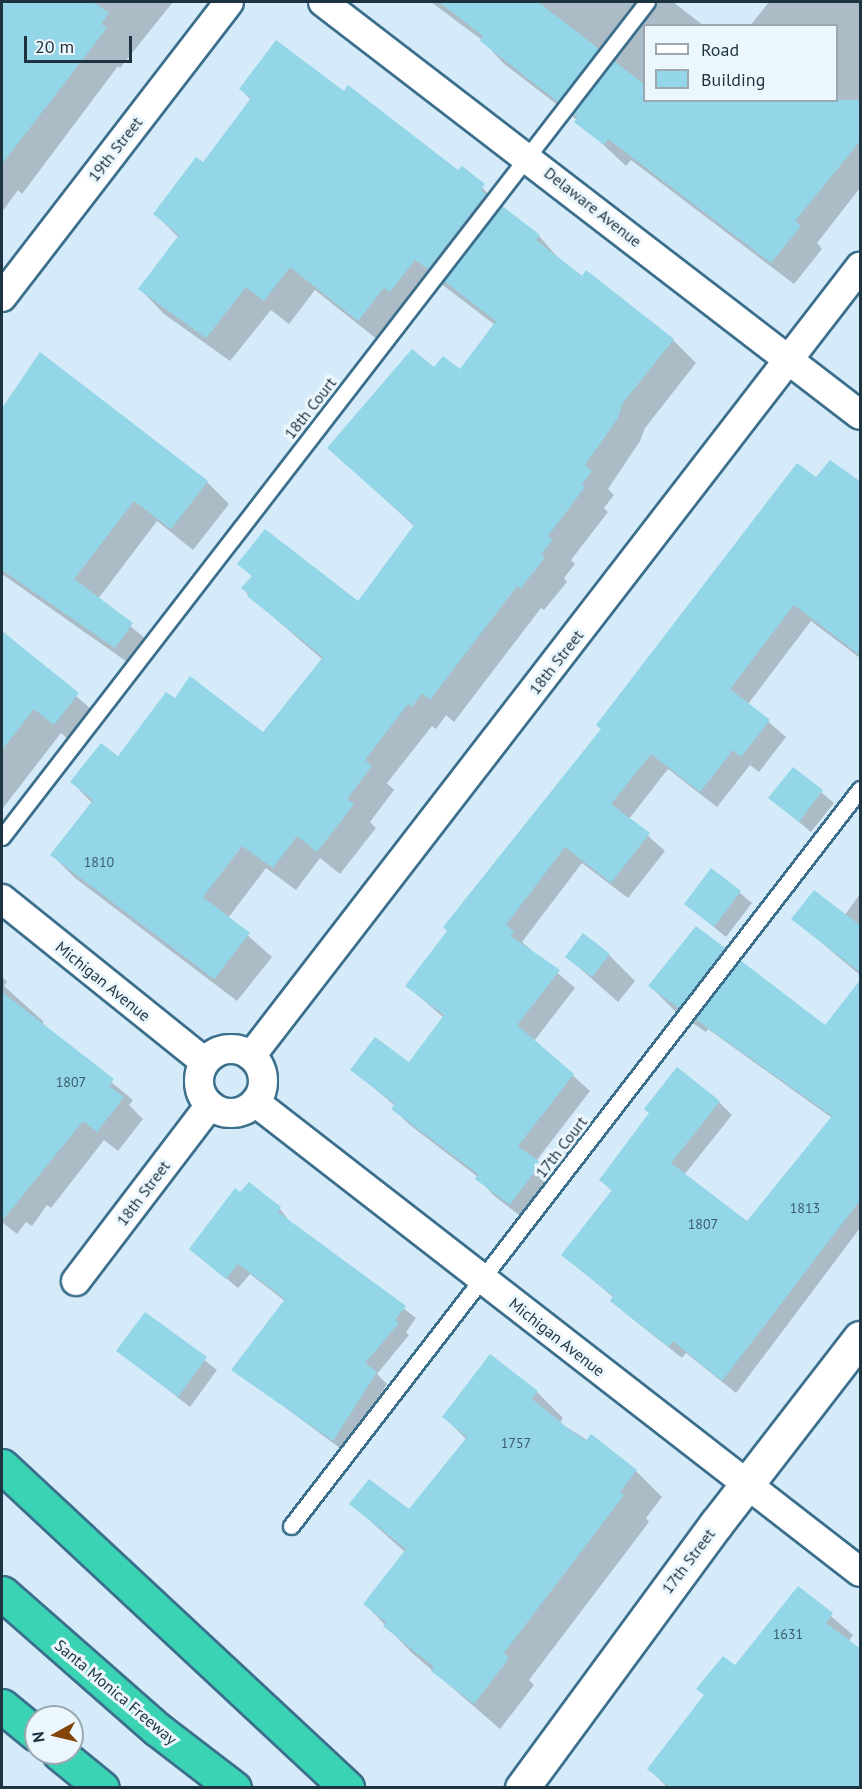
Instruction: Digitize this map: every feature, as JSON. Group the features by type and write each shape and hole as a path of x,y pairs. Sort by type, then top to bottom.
{"highway":[{"path":"2,1466 346,1788"},
{"name":"Santa Monica Freeway","path":"2,1593 157,1728 234,1788"},
{"path":"2,1706 24,1724"},
{"path":"74,1765 102,1788"}],"street":[{"name":"19th Street","path":"2,297 229,2"},
{"name":"Delaware Avenue","path":"323,2 527,156 861,416"},
{"name":"18th Street","path":"251,1056 861,267"},
{"name":"Michigan Avenue","path":"2,900 205,1062"},
{"path":"222,1050 242,1051 251,1056 258,1064 263,1084 255,1102 236,1113 225,1113 210,1105 199,1082 205,1062 222,1050"},
{"name":"Michigan Avenue","path":"255,1102 861,1572"},
{"name":"18th Street","path":"76,1281 210,1105"},
{"name":"17th Street","path":"522,1788 747,1484 861,1338"}],"lane":[{"name":"18th Court","path":"2,837 647,2"},
{"name":"17th Court","path":"291,1526 861,789"}],"building":[{"path":"2,2 93,2 109,13 101,24 107,28 2,164"},
{"path":"439,2 538,2 599,49 558,102 480,41 483,36"},
{"path":"276,40 344,91 348,85 458,170 462,166 485,184 481,190 486,194 428,269 415,260 390,292 384,288 358,321 290,267 264,301 246,287 206,338 138,289 179,235 153,214 196,157 203,162 251,98 239,89"},
{"path":"614,61 643,83 643,102 861,100 861,140 795,221 801,226 771,263 608,139 604,145 574,122 578,117 573,114"},
{"path":"502,206 540,235 536,240 582,276 586,270 674,339 622,404 618,418 585,465 592,471 582,484 585,487 548,536 553,540 541,554 545,557 521,588 517,586 430,700 422,693 412,707 408,704 365,760 372,766 347,799 354,804 317,852 297,836 273,868 242,846 203,897 250,933 214,979 50,855 93,800 70,782 101,743 118,756 166,692 175,698 190,676 263,732 323,657 247,596 249,594 241,588 252,576 237,564 265,529 358,601 414,525 327,448 412,349 434,367 443,356 460,369 496,321 444,281"},
{"path":"40,352 208,481 171,529 134,501 74,579 133,623 115,648 2,570 2,408"},
{"path":"830,460 861,482 861,656 794,605 730,689 770,720 741,757 733,750 700,792 651,754 611,804 650,833 611,883 565,847 506,925 514,932 511,936 560,970 517,1025 574,1074 518,1146 541,1163 510,1205 475,1179 478,1174 391,1109 395,1104 350,1070 375,1037 409,1062 444,1015 405,986 447,931 443,927 601,729 596,725 797,463 816,477"},
{"path":"2,631 79,693 54,725 34,709 2,750"},
{"path":"793,767 823,790 799,822 768,798"},
{"path":"711,868 741,891 714,927 684,904"},
{"path":"814,890 861,926 861,973 791,919"},
{"path":"696,926 725,948 679,1008 648,986"},
{"path":"583,933 610,954 592,977 565,957"},
{"path":"740,960 825,1025 861,979 861,1199 722,1381 673,1341 669,1347 610,1301 613,1296 561,1255 612,1190 599,1180 649,1113 644,1109 677,1067 720,1101 671,1163 747,1221 832,1116 695,1019"},
{"path":"2,992 114,1079 109,1086 124,1097 97,1132 83,1121 2,1221"},
{"path":"249,1182 281,1207 278,1212 406,1306 395,1320 399,1323 365,1363 377,1372 333,1441 231,1370 285,1299 238,1264 226,1279 189,1249 235,1188 240,1192"},
{"path":"145,1312 207,1357 178,1397 116,1351"},
{"path":"490,1354 538,1391 532,1399 574,1433 586,1441 591,1434 637,1470 620,1492 624,1495 504,1653 509,1658 474,1704 431,1671 434,1667 383,1626 386,1622 363,1604 406,1549 349,1504 369,1479 409,1509 467,1437 442,1417"},
{"path":"798,1586 833,1613 826,1623 861,1649 861,1788 671,1788 647,1769 704,1695 696,1689 723,1656 735,1665"}]}
